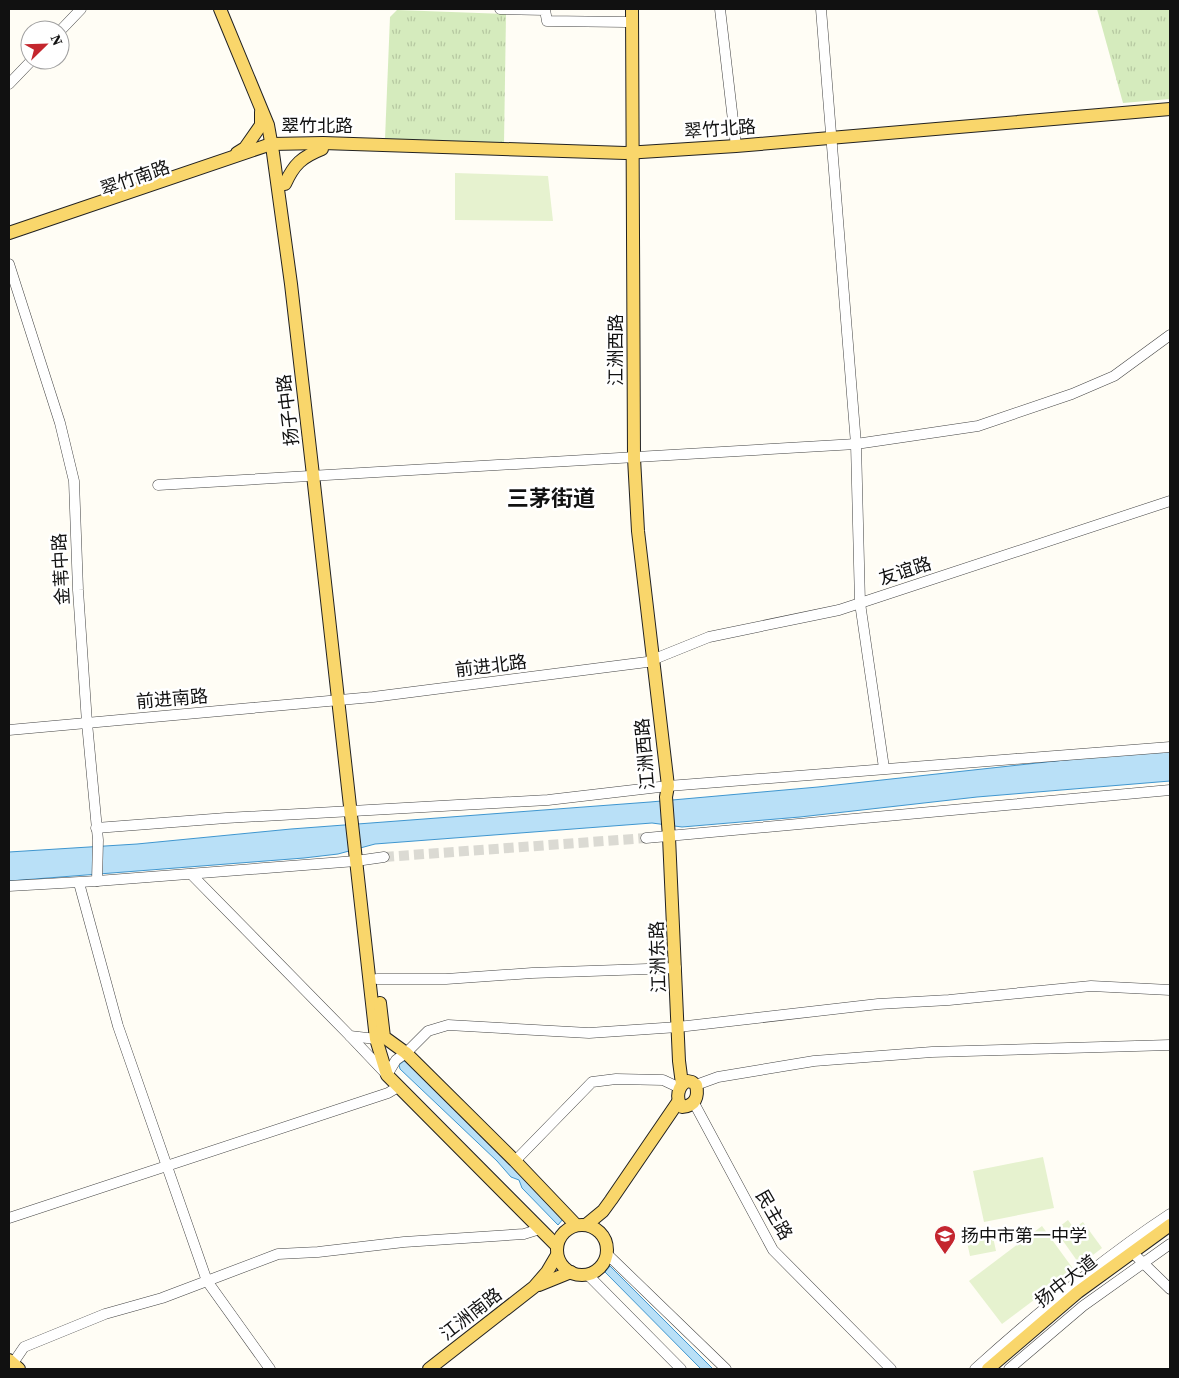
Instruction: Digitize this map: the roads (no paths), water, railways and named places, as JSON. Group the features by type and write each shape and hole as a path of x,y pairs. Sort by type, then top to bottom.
{"main road":[{"name":"扬子中路","path":"220,9 268,125 276,148 284,184 359,857"},
{"name":"扬子中路","path":"228,9 275,125 291,284 316,475"},
{"name":"江洲西路","path":"629,157 632,9"},
{"name":"江洲西路","path":"626,15 629,157 631,531 650,661 669,833"},
{"path":"232,156 244,148 261,125 260,107"},
{"name":"翠竹北路","path":"276,148 531,158 629,157 1170,109"},
{"name":"翠竹北路","path":"276,148 323,142 629,157 736,146 1170,116"},
{"name":"翠竹南路","path":"9,233 232,156 276,148"},
{"name":"翠竹南路","path":"9,239 211,172 276,148"},
{"path":"284,184 291,170 301,159 322,149"},
{"name":"江洲东路","path":"669,833 681,1086 685,1104"},
{"path":"359,857 377,979 380,1038"},
{"path":"359,857 380,1038 387,1075 540,1229 557,1250 562,1265 571,1272 587,1274 602,1265 607,1254 604,1236 607,1215 685,1104"},
{"path":"380,1038 406,1053 581,1225 596,1229 604,1236"},
{"path":"534,1287 547,1272 563,1233 581,1225 603,1211 685,1104 698,1091 696,1085 687,1081 681,1086"},
{"name":"扬中大道","path":"988,1369 1078,1292 1170,1225"},
{"name":"扬中大道","path":"998,1369 1082,1297 1140,1260 1170,1234"},
{"path":"534,1287 571,1272"},
{"name":"江洲南路","path":"429,1369 534,1287"}],"street":[{"path":"70,21 81,9"},
{"path":"500,9 545,10 547,21 626,15"},
{"path":"720,9 736,146"},
{"path":"821,9 833,139 856,444 860,603 884,768"},
{"path":"9,84 22,70"},
{"name":"金苇中路","path":"9,264 60,423 74,481 78,590 87,723 98,840 98,879"},
{"path":"158,485 856,444 978,426 1072,394 1114,376 1170,335"},
{"name":"友谊路","path":"650,661 709,637 839,610 1170,501"},
{"name":"前进北路","path":"343,700 650,661"},
{"name":"前进南路","path":"9,730 343,700"},
{"path":"96,828 226,818 354,813 548,800 884,768 1170,747"},
{"path":"646,838 669,833 1170,790"},
{"path":"9,886 79,883 98,879 191,874 359,857 384,857"},
{"path":"191,874 387,1075 396,1060 406,1053 428,1031 448,1025 589,1033 678,1027 878,1004 949,1000 1091,986 1170,990"},
{"path":"79,883 118,1026 208,1281 270,1369"},
{"path":"377,979 446,979 532,973 676,968"},
{"path":"350,1036 380,1038"},
{"path":"696,1085 718,1077 814,1062 932,1052 1170,1045"},
{"path":"515,1161 592,1082 616,1079 663,1080 681,1086"},
{"path":"9,1218 388,1093 398,1087"},
{"name":"民主路","path":"685,1104 773,1250 891,1369"},
{"path":"975,1369 1072,1285 1145,1230 1170,1214"},
{"path":"11,1367 24,1347 105,1314 162,1298 278,1254 318,1252 404,1242 524,1234 540,1229"},
{"path":"1009,1369 1140,1260 1170,1244"},
{"path":"607,1254 726,1369"},
{"path":"1140,1260 1170,1289"},
{"path":"587,1274 681,1369"}],"water":[{"path":"1170,751 1170,781 977,797 800,817 682,827 652,823 375,844 338,854 304,858 9,881 9,852 137,844 291,829 650,802 818,787 1083,758"},
{"path":"407,1061 496,1149 563,1219 558,1225 522,1188 519,1180 511,1177 497,1161 400,1069 399,1065"},
{"path":"610,1266 713,1369 701,1369 605,1272"}],"tunnel":[{"path":"384,857 646,838"}],"place":[{"name":"扬中市第一中学","path":"945,1255"}],"district":[{"name":"三茅街道","path":"551,498"}]}
